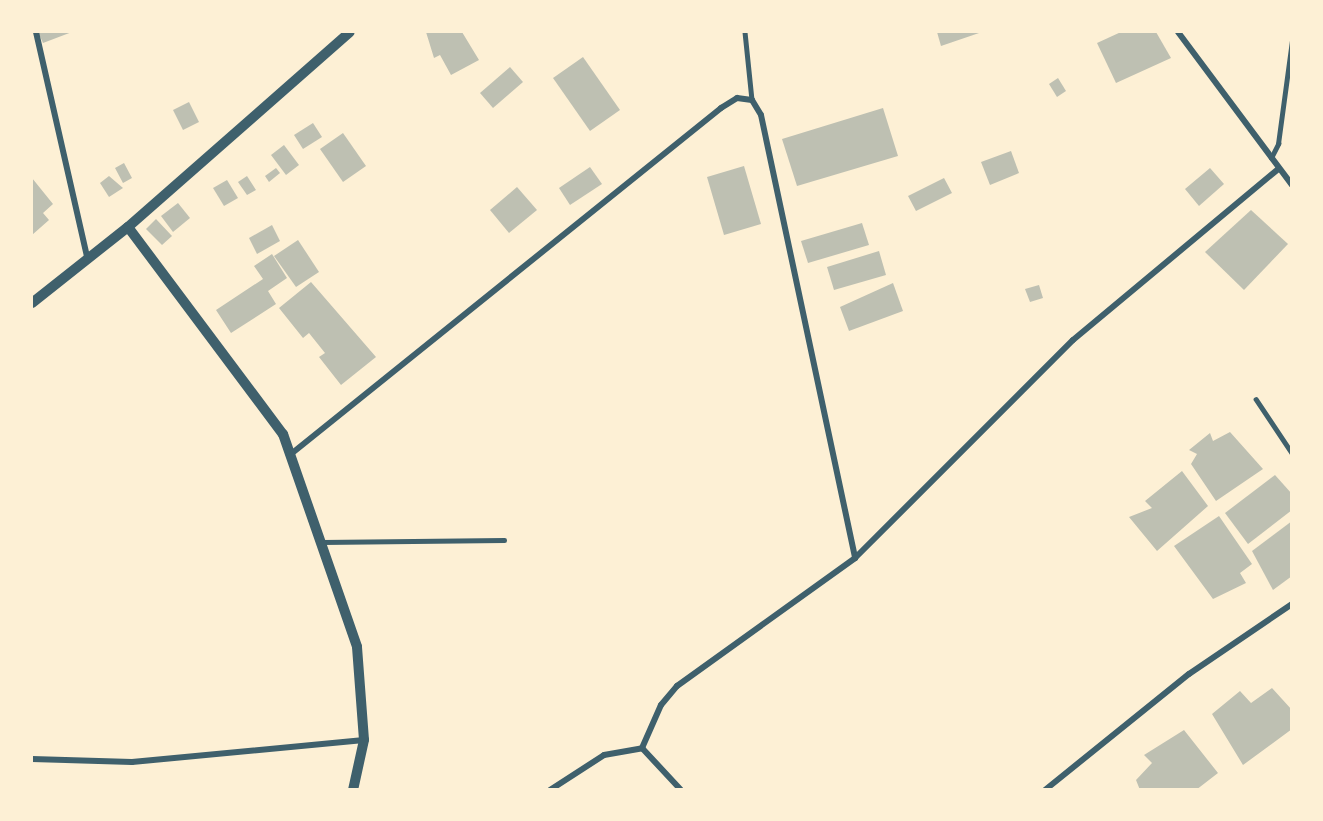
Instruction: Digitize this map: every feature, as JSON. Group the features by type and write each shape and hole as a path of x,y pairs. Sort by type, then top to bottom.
{"street":[{"path":"36,32 87,257"},
{"path":"32,303 87,257 128,227 350,32"},
{"path":"1178,32 1292,185"},
{"path":"291,454 721,108 737,98 752,100 761,115 855,558"},
{"path":"642,748 661,705 677,686 855,558 1073,340 1278,169"},
{"path":"128,227 283,434 357,647 364,740 353,789"},
{"path":"1045,789 1189,674 1292,604"},
{"path":"32,759 132,762 364,740"},
{"path":"550,789 603,755 642,748"},
{"path":"642,748 681,789"}],"lane":[{"path":"745,32 752,100"},
{"path":"1271,159 1278,144 1292,41"},
{"path":"1256,399 1292,453"},
{"path":"322,542 504,540"}],"building":[{"path":"38,32 72,32 43,43"},
{"path":"426,32 462,32 479,60 451,75 440,55 434,58"},
{"path":"937,32 982,32 941,46"},
{"path":"1121,32 1156,32 1171,58 1116,83 1097,43"},
{"path":"583,57 620,110 590,131 553,78"},
{"path":"510,67 523,82 493,108 480,93"},
{"path":"1058,78 1066,91 1057,97 1049,84"},
{"path":"189,102 199,122 183,130 173,110"},
{"path":"883,108 898,156 797,186 782,139"},
{"path":"313,123 322,137 303,149 294,135"},
{"path":"343,133 366,166 343,182 320,149"},
{"path":"284,145 299,165 286,175 271,155"},
{"path":"1011,151 1019,173 990,185 981,162"},
{"path":"124,163 132,178 123,183 115,168"},
{"path":"744,166 761,224 724,235 707,177"},
{"path":"590,167 602,184 570,205 559,188"},
{"path":"276,168 280,173 269,182 265,176"},
{"path":"1210,168 1224,184 1199,206 1185,189"},
{"path":"109,176 123,188 109,197 100,183"},
{"path":"247,176 256,190 247,195 238,182"},
{"path":"32,178 53,204 43,213 49,220 32,235"},
{"path":"944,178 952,193 916,211 908,196"},
{"path":"227,180 238,198 224,206 213,188"},
{"path":"517,187 537,210 509,233 490,210"},
{"path":"178,203 190,218 173,232 161,216"},
{"path":"1251,210 1288,244 1244,290 1205,252"},
{"path":"156,219 172,236 162,245 146,229"},
{"path":"862,223 869,245 808,263 801,241"},
{"path":"272,225 280,241 257,254 249,238"},
{"path":"298,240 319,272 296,287 274,256"},
{"path":"879,251 886,275 834,290 827,267"},
{"path":"272,254 287,278 268,291 276,304 231,333 216,310 263,279 254,266"},
{"path":"311,282 376,357 341,385 319,357 325,353 309,333 303,338 279,308"},
{"path":"893,283 903,311 849,331 840,307"},
{"path":"1039,285 1043,298 1030,302 1025,289"},
{"path":"1230,432 1263,469 1216,501 1191,464 1197,454 1189,450 1210,433 1213,441"},
{"path":"1182,471 1208,506 1157,551 1129,517 1152,508 1145,501"},
{"path":"1275,475 1292,494 1292,510 1248,544 1225,513"},
{"path":"1219,516 1252,564 1240,573 1246,583 1213,599 1174,546"},
{"path":"1292,521 1292,576 1273,590 1252,551"},
{"path":"1272,688 1292,710 1292,729 1243,765 1212,714 1240,691 1251,703"},
{"path":"1184,730 1218,773 1196,790 1140,790 1136,780 1152,763 1144,755"}]}
